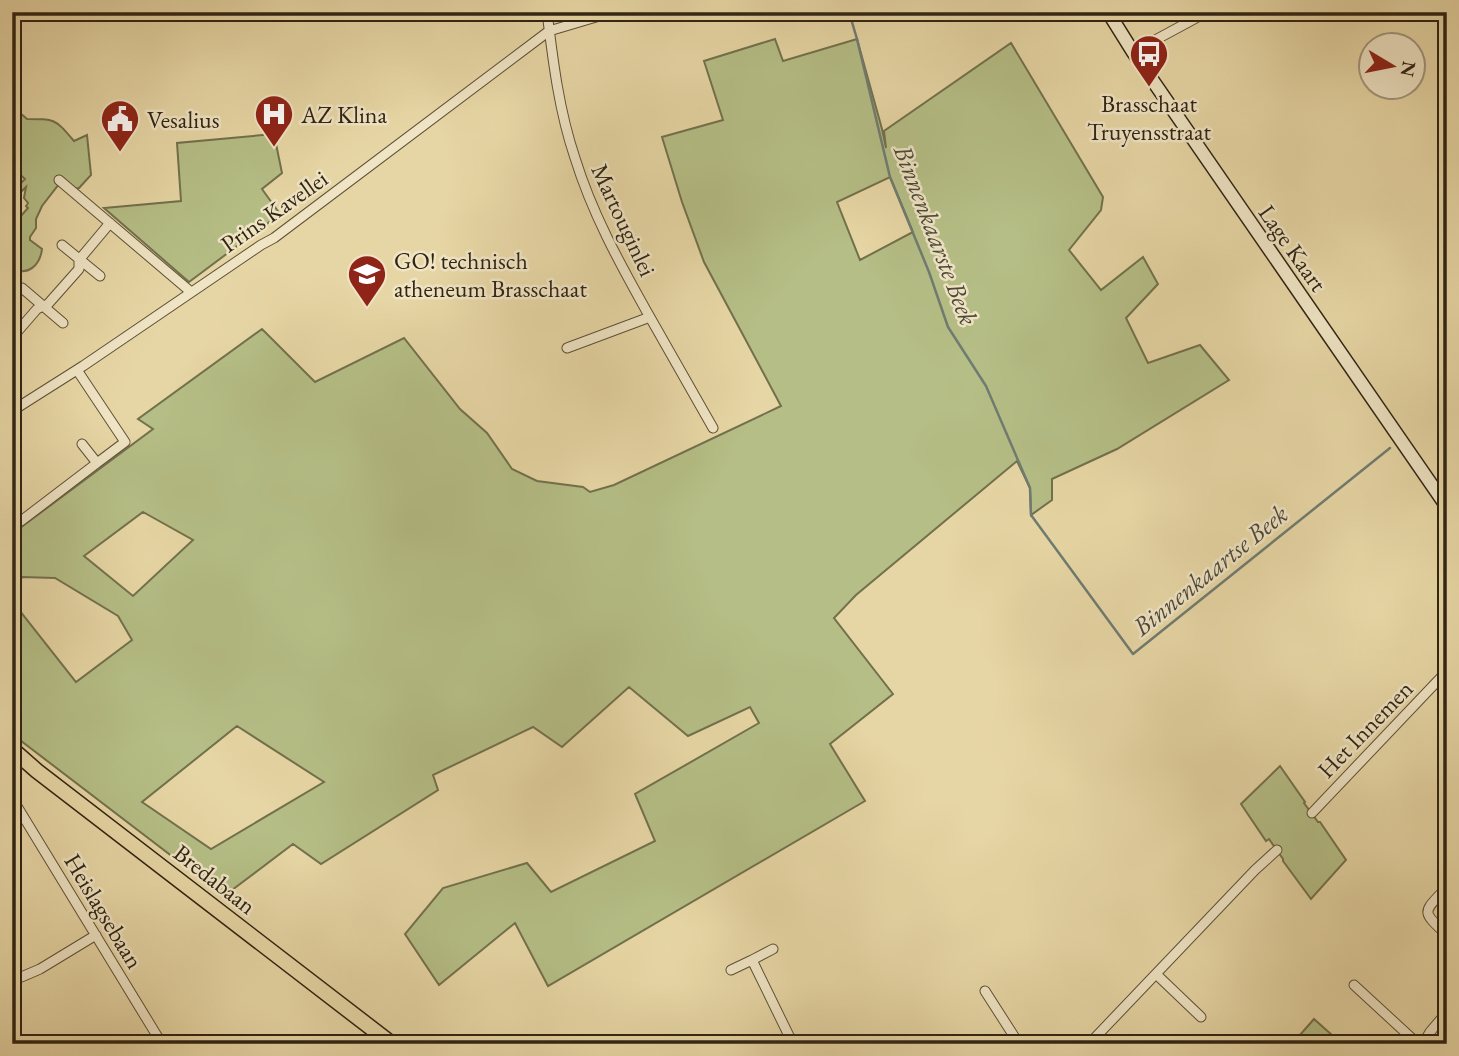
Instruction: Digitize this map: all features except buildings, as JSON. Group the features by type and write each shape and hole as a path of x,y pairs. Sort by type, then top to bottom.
{"main road":[{"name":"Bredabaan","path":"12,749 392,1044"}],"street":[{"name":"Martouginlei","path":"547,12 556,81 574,157 588,197 606,236 713,428"},
{"path":"549,31 613,12"},
{"name":"Lage Kaart","path":"1108,12 1447,506"},
{"path":"1133,52 1196,18"},
{"name":"Prins Kavellei","path":"12,411 77,370 261,244 274,239 549,31"},
{"path":"59,180 191,292"},
{"path":"18,332 37,309 48,304 79,269 79,260 110,223"},
{"path":"62,245 100,276"},
{"path":"22,288 63,323"},
{"path":"567,348 650,317"},
{"path":"12,513 21,521 125,442 77,370"},
{"path":"82,444 97,463"},
{"name":"Het Innemen","path":"1312,813 1447,671"},
{"name":"Heislagsebaan","path":"12,798 162,1044"},
{"path":"1089,1044 1277,850"},
{"path":"1447,887 1427,913 1447,935"},
{"path":"12,981 40,969 96,935"},
{"path":"731,970 773,949"},
{"path":"752,960 793,1044"},
{"path":"1156,974 1201,1017"},
{"path":"1354,985 1421,1044 1447,1012"},
{"path":"985,991 1018,1044"}],"green space":[{"path":"775,39 783,61 857,39 886,148 884,131 1011,43 1103,197 1101,210 1069,250 1101,290 1143,257 1158,284 1126,318 1148,363 1200,345 1229,380 1117,449 1052,479 1052,500 1031,515 1030,488 1017,461 856,595 834,618 893,694 830,744 865,801 548,986 515,923 439,985 405,934 443,888 527,863 551,892 655,841 635,794 759,723 750,707 688,736 629,687 562,747 533,727 433,775 438,790 321,864 293,844 224,896 12,734 12,601 76,682 132,640 118,616 55,578 22,577 12,597 12,534 153,429 138,419 262,329 315,382 404,338 460,409 487,433 512,469 537,481 583,487 590,492 614,485 781,406 704,262 662,137 723,120 704,61","holes":["890,177 913,232 860,260 837,202","143,512 193,540 133,596 84,556","237,726 324,782 211,849 142,802"]},
{"path":"12,106 27,119 54,122 74,141 87,135 91,175 75,189 63,179 42,206 36,219 36,228 30,237 30,240 42,249 41,255 32,268 23,271 12,268 12,226 28,208 28,203 24,198 26,187 22,191 17,187 25,179 12,167"},
{"path":"274,134 282,173 262,189 280,214 189,282 104,208 181,201 177,143"},
{"path":"1280,766 1346,860 1311,899 1241,804"},
{"path":"1314,1019 1342,1044 1292,1044"}],"waterway":[{"name":"Binnenkaartse Beek","path":"849,12 890,177 929,272 948,327 986,386 1030,488 1031,515 1133,654 1390,448"}],"place":[{"name":"Brasschaat Truyensstraat","path":"1149,88"},
{"name":"AZ Klina","path":"274,148"},
{"name":"Vesalius","path":"120,153"},
{"name":"GO! technisch atheneum Brasschaat","path":"367,308"}],"water label":[{"name":"Binnenkaarste Beek","path":"936,235"}]}
